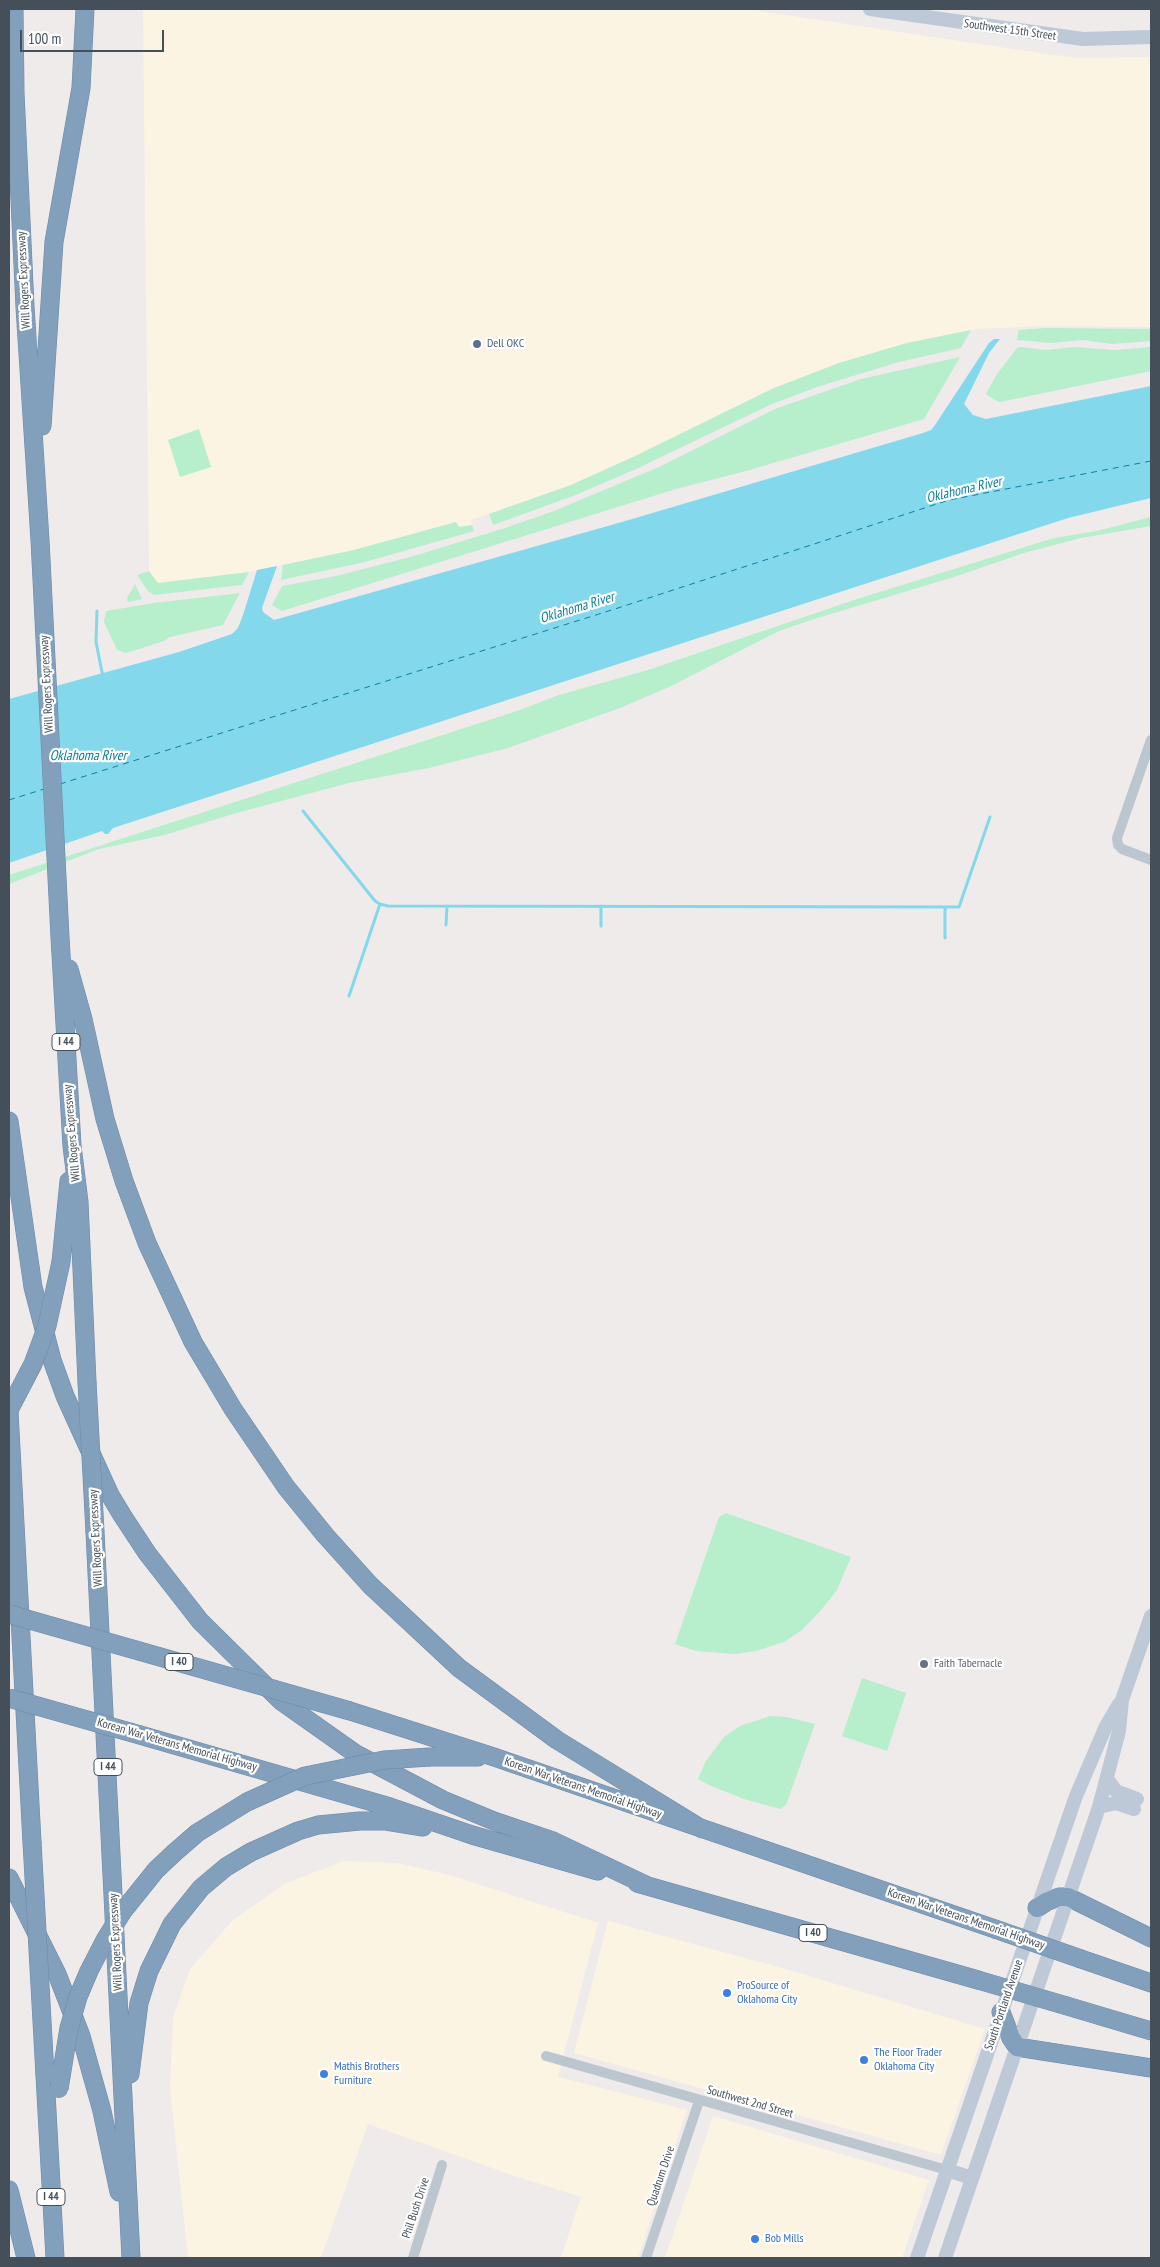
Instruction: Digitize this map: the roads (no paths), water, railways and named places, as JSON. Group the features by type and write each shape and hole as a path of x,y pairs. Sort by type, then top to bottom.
{"highway":[{"name":"Will Rogers Expressway","path":"14,9 19,182 72,1146 79,1202 130,2258"},
{"path":"37,499 54,250 58,215 81,88 85,9"},
{"path":"60,937 83,1019 105,1119 124,1181 147,1243 198,1350 233,1409 286,1487 325,1535 370,1585 459,1668 550,1735 702,1828"},
{"path":"9,1121 33,1287 52,1360 65,1396 106,1487 122,1515 147,1553 200,1621 281,1701 356,1754 443,1800 553,1840 648,1886"},
{"path":"9,1411 33,1364 47,1326 61,1262 72,1146"},
{"name":"I 44","path":"9,1411 55,2258"},
{"name":"Korean War Veterans Memorial Highway","path":"9,1614 350,1711 494,1757 1151,1983"},
{"name":"Korean War Veterans Memorial Highway","path":"9,1698 381,1804 472,1835 1151,2031"},
{"path":"48,2137 68,2028 89,1971 123,1911 150,1878 174,1853 221,1817 274,1788 305,1776 384,1760 494,1757"},
{"path":"124,2124 139,2003 152,1964 177,1917 201,1888 226,1867 282,1836 337,1822 386,1821 472,1835"},
{"path":"9,1878 58,1974 81,2036 102,2111 129,2236"},
{"path":"1037,1908 1059,1897 1068,1897 1151,1938"},
{"path":"1001,2012 1011,2038 1017,2047 1151,2068"},
{"path":"9,2190 26,2258"}],"main road":[{"name":"Southwest 15th Street","path":"870,9 1083,39 1128,40 1151,38"},
{"name":"South Portland Avenue","path":"917,2258 1037,1908 1090,1762 1106,1726 1122,1700 1148,1634 1151,1616"},
{"name":"South Portland Avenue","path":"944,2258 1099,1807 1119,1731 1122,1700"},
{"path":"1099,1807 1116,1803 1136,1804 1116,1791 1107,1779"},
{"path":"947,2170 972,2178"}],"street":[{"path":"1151,740 1118,838 1118,845 1122,849 1151,860"},
{"name":"Southwest 2nd Street","path":"546,2056 947,2170"},
{"name":"Quadrum Drive","path":"646,2258 699,2101"},
{"name":"Phil Bush Drive","path":"412,2258 442,2165"}],"water":[{"name":"Oklahoma River","path":"994,339 1000,339 989,353 964,404 973,415 986,419 1151,386 1151,498 1068,518 113,828 108,834 102,831 9,863 9,699 179,652 232,634 238,628 257,570 277,566 262,608 263,612 274,620 622,522 923,433 931,430 935,425 989,343"}],"waterway":[{"path":"97,611 96,642 103,677"},
{"path":"303,811 375,901 388,906 959,907 990,817"},
{"path":"349,996 380,904"},
{"path":"446,925 447,906"},
{"path":"601,906 601,926"},
{"path":"945,907 945,938"}],"place":[{"name":"Dell OKC","path":"477,344"},
{"name":"Faith Tabernacle","path":"924,1664"},
{"name":"ProSource of Oklahoma City","path":"727,1993"},
{"name":"The Floor Trader Oklahoma City","path":"864,2060"},
{"name":"Mathis Brothers Furniture","path":"324,2074"},
{"name":"Bob Mills","path":"755,2239"}]}
